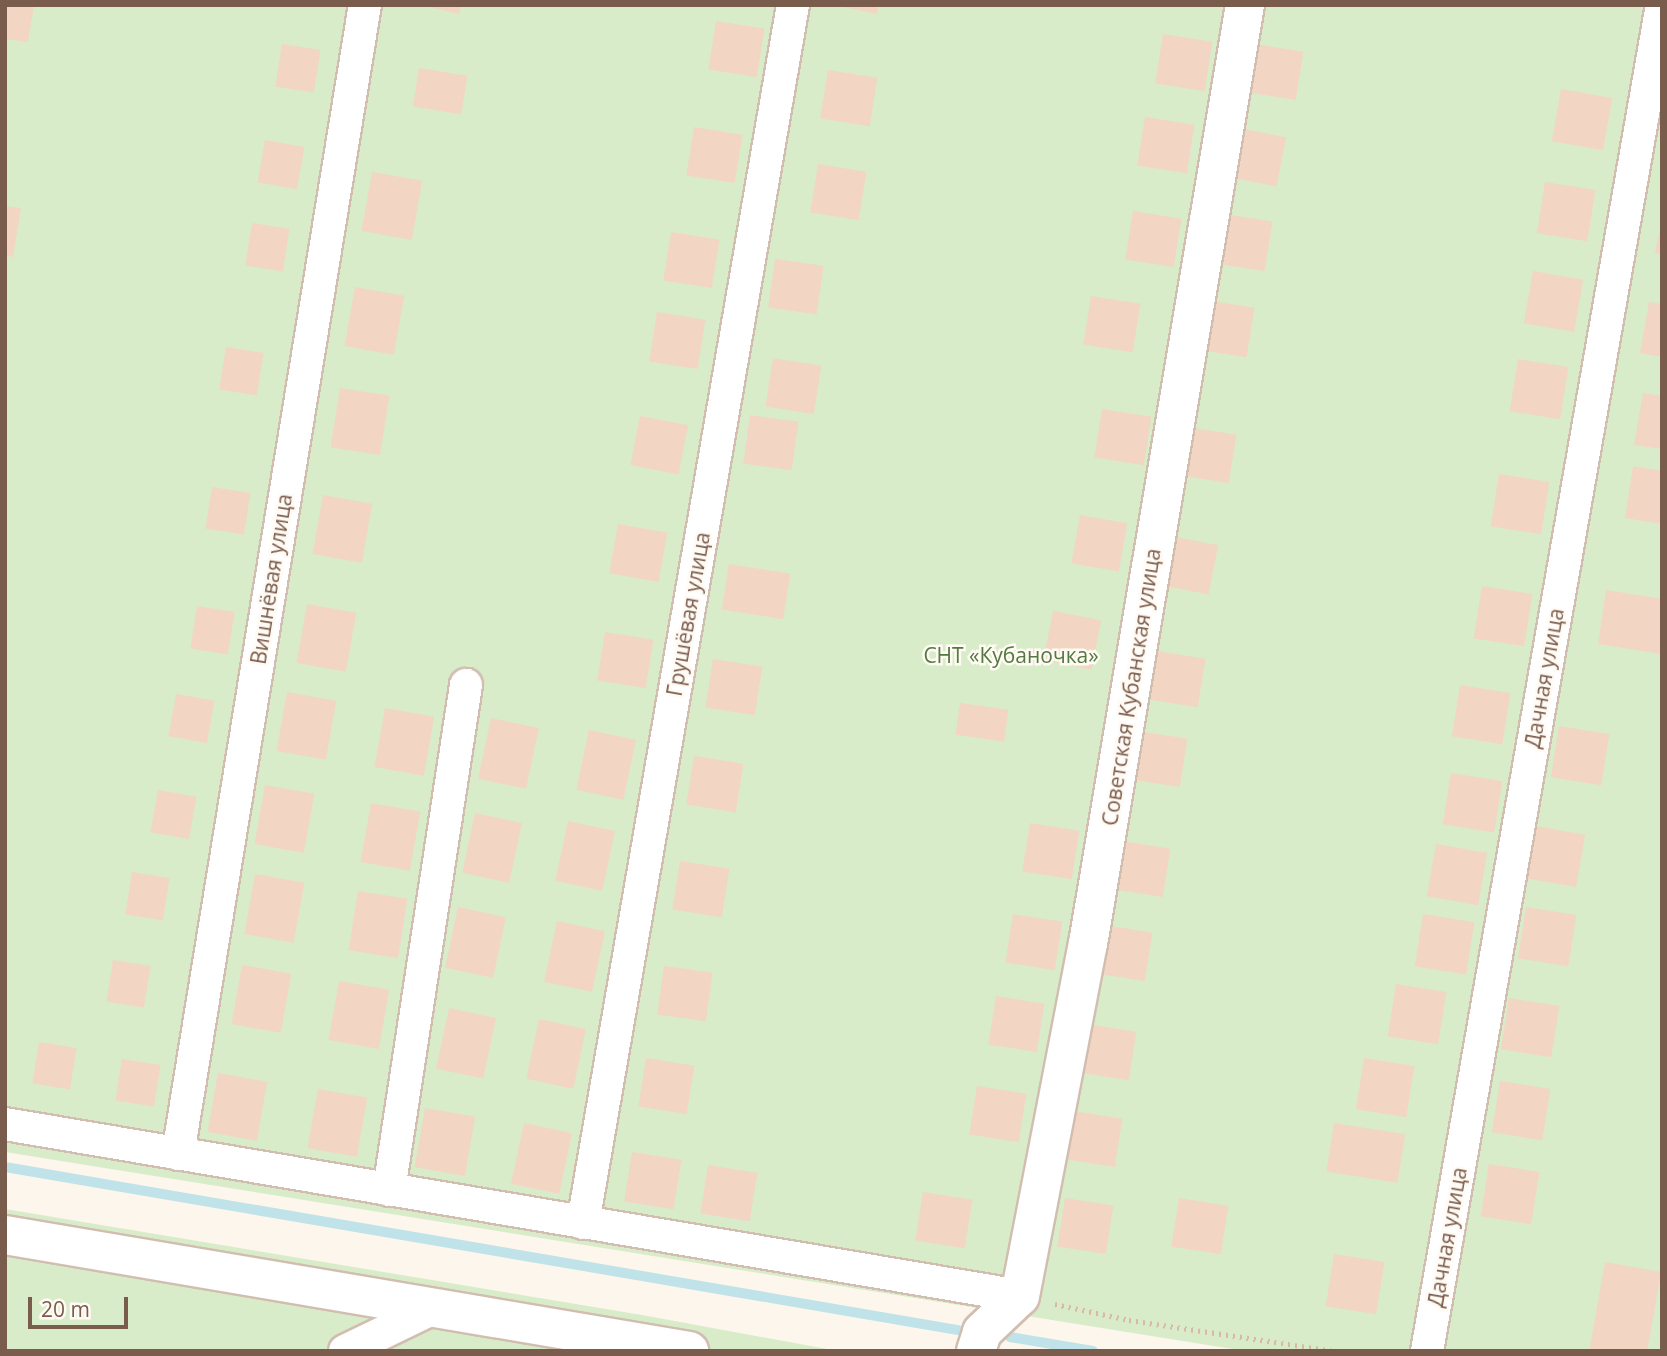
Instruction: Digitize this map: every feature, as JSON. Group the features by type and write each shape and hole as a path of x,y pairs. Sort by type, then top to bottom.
{"street":[{"name":"Вишнёвая улица","path":"178,1154 365,5"},
{"name":"Грушёвая улица","path":"583,1223 793,5"},
{"name":"Советская Кубанская улица","path":"1020,1296 1088,944 1245,5"},
{"name":"Дачная улица","path":"1427,1351 1662,5"},
{"path":"389,1190 466,685"},
{"path":"5,1124 1020,1296"},
{"path":"5,1235 438,1306 689,1351"},
{"path":"976,1351 982,1332 1020,1296"},
{"path":"345,1351 438,1306"}],"path":[{"path":"1020,1296 1129,1320 1335,1351"}],"green space":[{"name":"СНТ «Кубаночка»","path":"5,5 1662,5 1662,1351 1245,1351 5,1152"},
{"path":"5,1209 642,1315 838,1351 5,1351"}],"building":[{"path":"5,5 34,5 28,42 5,39"},
{"path":"421,5 461,5 459,14"},
{"path":"834,5 878,5 877,14"},
{"path":"716,21 764,29 757,77 708,69"},
{"path":"1163,34 1212,42 1205,91 1155,83"},
{"path":"282,44 321,50 314,93 275,86"},
{"path":"1255,44 1303,52 1296,100 1247,92"},
{"path":"419,68 467,76 461,114 413,107"},
{"path":"828,70 877,78 870,126 820,118"},
{"path":"1561,89 1612,98 1603,150 1552,141"},
{"path":"1145,117 1194,125 1187,173 1137,165"},
{"path":"694,127 742,135 735,183 686,175"},
{"path":"1238,128 1286,137 1277,186 1228,177"},
{"path":"265,140 304,147 297,189 258,182"},
{"path":"818,164 866,172 859,220 810,212"},
{"path":"372,172 422,181 412,240 362,231"},
{"path":"1545,182 1595,190 1587,241 1537,233"},
{"path":"5,206 21,208 13,257 5,255"},
{"path":"1133,211 1181,219 1174,267 1125,259"},
{"path":"1224,214 1272,222 1265,271 1216,263"},
{"path":"1662,220 1662,254 1655,253"},
{"path":"252,223 290,229 283,271 245,265"},
{"path":"671,232 719,240 712,288 663,280"},
{"path":"775,259 824,266 817,314 768,308"},
{"path":"1533,271 1583,280 1574,332 1524,323"},
{"path":"355,287 404,296 394,355 345,346"},
{"path":"1091,296 1140,304 1133,352 1083,344"},
{"path":"1205,300 1254,308 1247,357 1197,349"},
{"path":"1649,302 1662,304 1662,357 1640,353"},
{"path":"657,312 705,320 698,369 649,361"},
{"path":"226,347 264,353 257,395 219,389"},
{"path":"773,358 821,366 814,414 765,406"},
{"path":"1518,359 1568,367 1560,419 1510,411"},
{"path":"340,388 389,396 380,455 331,447"},
{"path":"1643,393 1662,396 1662,449 1634,445"},
{"path":"1102,409 1151,417 1144,465 1094,457"},
{"path":"750,415 799,422 792,470 743,464"},
{"path":"640,416 688,425 679,474 630,465"},
{"path":"1188,427 1236,435 1229,483 1180,475"},
{"path":"1633,466 1662,471 1662,524 1625,518"},
{"path":"1499,474 1549,482 1541,534 1491,526"},
{"path":"212,487 251,493 244,535 205,528"},
{"path":"323,495 372,504 362,563 313,554"},
{"path":"1080,515 1127,523 1119,572 1071,563"},
{"path":"618,524 667,533 659,582 609,573"},
{"path":"1170,536 1218,545 1209,594 1160,585"},
{"path":"729,564 790,574 783,619 722,609"},
{"path":"1482,586 1532,594 1524,646 1474,638"},
{"path":"1606,590 1662,599 1662,654 1598,644"},
{"path":"307,604 356,613 346,672 297,663"},
{"path":"197,606 235,612 228,654 190,648"},
{"path":"1053,611 1101,620 1092,669 1043,660"},
{"path":"605,632 653,640 646,688 597,680"},
{"path":"1156,651 1205,659 1198,707 1148,699"},
{"path":"713,659 762,667 755,715 705,707"},
{"path":"1460,685 1510,693 1502,744 1452,736"},
{"path":"287,692 336,701 326,760 277,751"},
{"path":"176,694 214,701 207,743 169,736"},
{"path":"960,703 1009,710 1004,742 956,735"},
{"path":"385,708 434,717 424,776 375,767"},
{"path":"491,718 539,728 526,789 478,779"},
{"path":"1559,726 1609,734 1601,785 1551,777"},
{"path":"589,730 636,740 623,800 576,790"},
{"path":"1139,731 1187,739 1180,787 1131,779"},
{"path":"694,756 743,764 736,812 686,804"},
{"path":"1451,773 1502,781 1494,832 1443,824"},
{"path":"265,785 314,794 304,853 255,844"},
{"path":"158,790 196,797 189,839 151,832"},
{"path":"371,803 420,812 410,871 361,862"},
{"path":"475,813 522,823 509,883 462,873"},
{"path":"568,821 615,831 602,891 555,881"},
{"path":"1030,823 1079,831 1072,879 1022,871"},
{"path":"1535,826 1585,835 1576,887 1526,878"},
{"path":"1122,841 1170,849 1163,897 1114,889"},
{"path":"1436,844 1487,853 1478,905 1427,896"},
{"path":"680,861 729,869 722,917 672,909"},
{"path":"132,872 170,878 163,920 125,914"},
{"path":"255,874 304,883 294,943 244,934"},
{"path":"358,891 407,899 398,958 349,950"},
{"path":"458,907 506,917 493,978 445,968"},
{"path":"1526,907 1576,915 1568,966 1518,958"},
{"path":"1013,914 1062,922 1055,970 1005,962"},
{"path":"1423,914 1474,922 1466,974 1415,966"},
{"path":"557,921 605,931 592,992 544,982"},
{"path":"1104,925 1152,933 1145,981 1096,973"},
{"path":"113,960 151,966 144,1007 106,1001"},
{"path":"242,965 291,974 281,1033 232,1024"},
{"path":"664,966 713,973 706,1021 657,1015"},
{"path":"339,981 389,990 379,1049 329,1040"},
{"path":"1396,984 1446,992 1438,1044 1388,1036"},
{"path":"996,996 1044,1004 1037,1052 988,1044"},
{"path":"1509,998 1559,1006 1551,1057 1501,1049"},
{"path":"449,1008 496,1018 483,1079 436,1069"},
{"path":"539,1019 586,1029 573,1089 526,1079"},
{"path":"1087,1024 1136,1032 1129,1080 1079,1072"},
{"path":"39,1042 77,1048 70,1089 32,1083"},
{"path":"646,1058 694,1066 687,1114 638,1106"},
{"path":"1364,1058 1414,1066 1406,1117 1356,1109"},
{"path":"122,1059 161,1065 154,1107 115,1100"},
{"path":"218,1073 267,1082 257,1141 208,1132"},
{"path":"1500,1081 1550,1089 1542,1140 1492,1132"},
{"path":"977,1086 1026,1094 1019,1142 969,1134"},
{"path":"318,1089 367,1098 357,1157 308,1148"},
{"path":"425,1108 475,1117 465,1176 415,1167"},
{"path":"1074,1111 1122,1119 1115,1167 1066,1159"},
{"path":"524,1123 572,1133 559,1194 511,1184"},
{"path":"1334,1123 1405,1134 1397,1183 1326,1171"},
{"path":"632,1152 681,1160 674,1209 624,1201"},
{"path":"1489,1164 1539,1172 1531,1224 1481,1216"},
{"path":"708,1165 757,1173 750,1221 700,1213"},
{"path":"923,1192 972,1200 965,1248 915,1240"},
{"path":"1065,1198 1113,1206 1106,1254 1057,1246"},
{"path":"1179,1198 1228,1206 1221,1254 1171,1246"},
{"path":"1334,1254 1384,1262 1376,1314 1326,1306"},
{"path":"1605,1262 1661,1272 1647,1351 1590,1349"}],"waterway":[{"path":"5,1167 958,1330"},
{"path":"1010,1337 1093,1351"}]}
